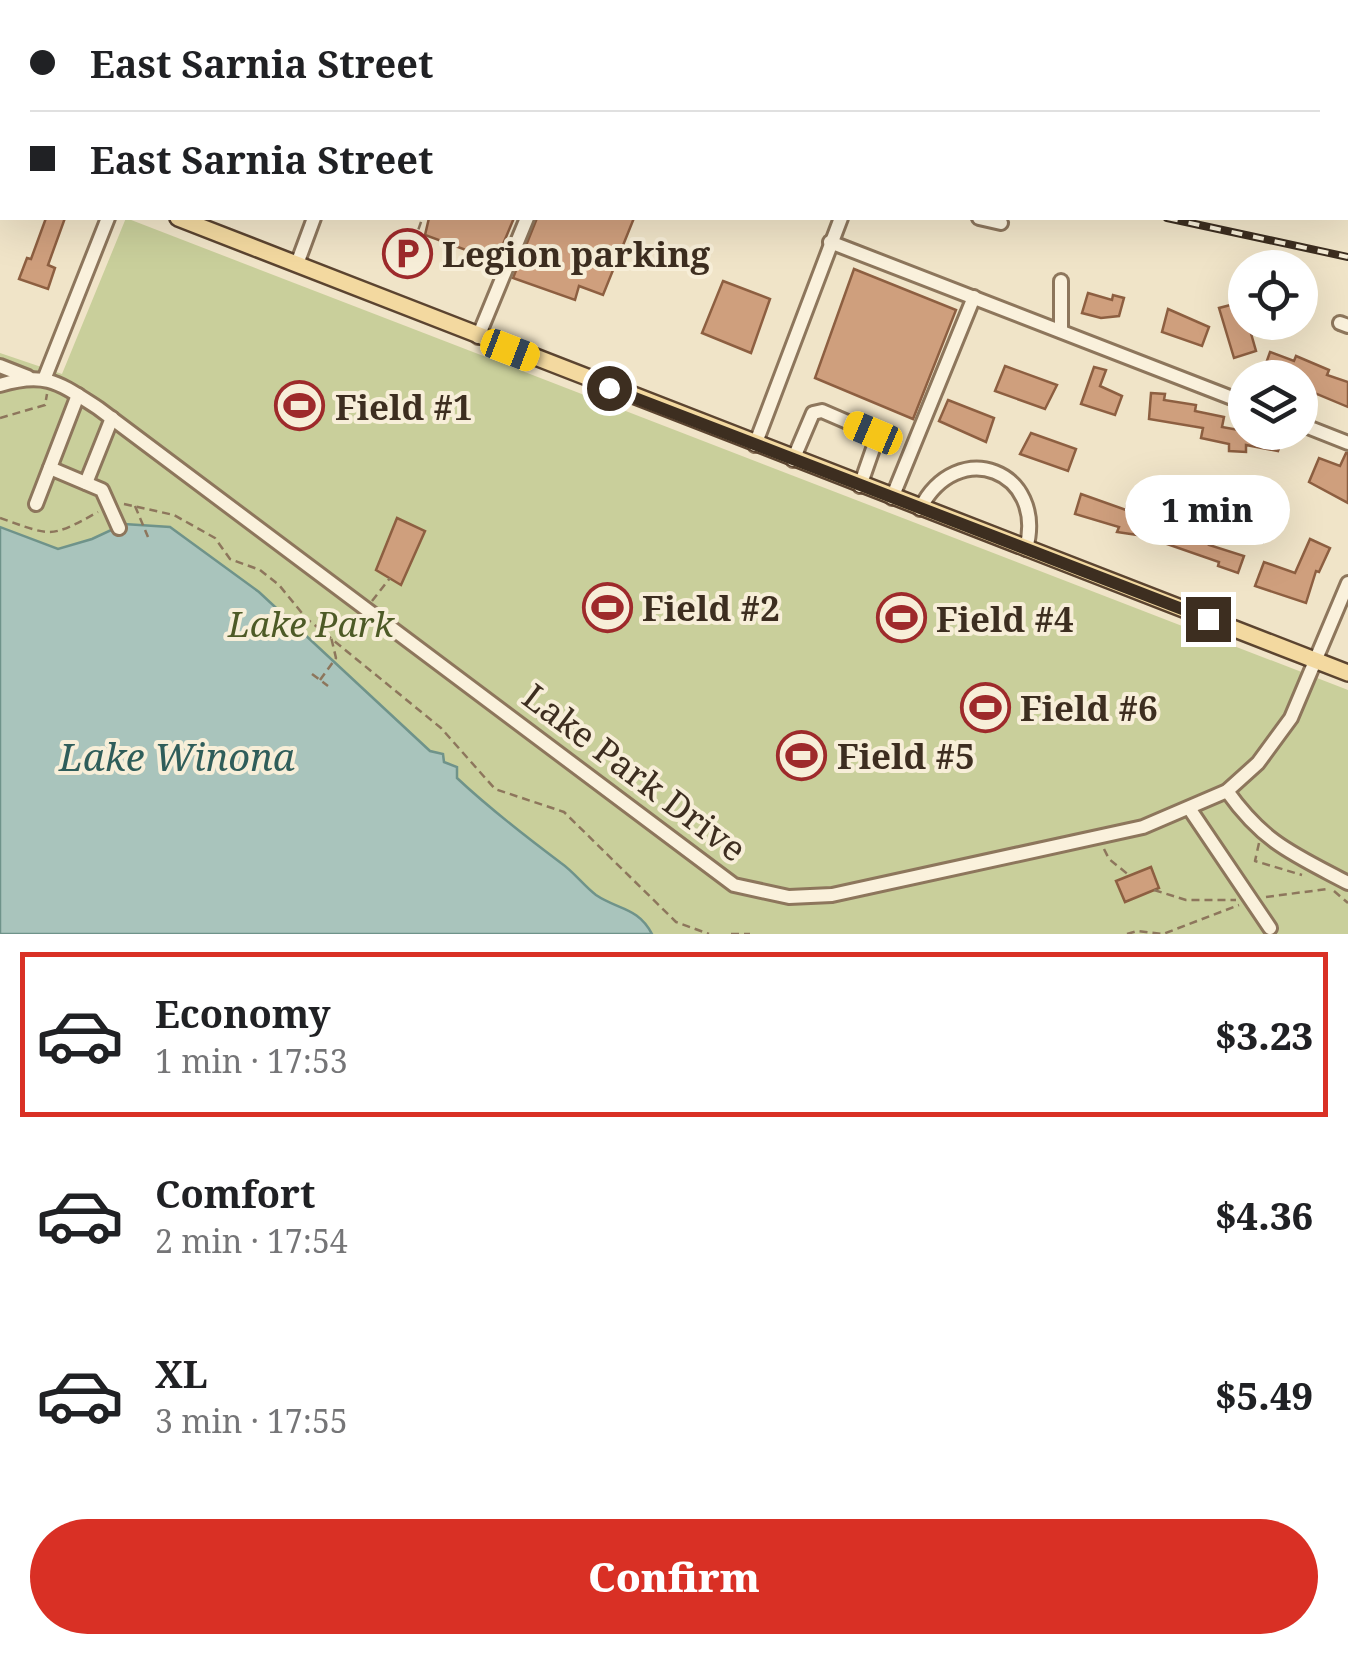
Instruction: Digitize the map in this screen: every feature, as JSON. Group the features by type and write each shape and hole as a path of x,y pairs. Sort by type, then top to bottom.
{"main road":[{"path":"183,220 1348,673"}],"street":[{"path":"45,377 107,220"},
{"path":"297,264 313,220"},
{"path":"478,337 526,220"},
{"path":"755,445 839,220"},
{"path":"988,220 1001,223"},
{"path":"830,242 1228,395"},
{"path":"1060,331 1061,280"},
{"path":"892,498 974,297"},
{"path":"0,366 28,377"},
{"name":"Lake Park Drive","path":"0,385 45,377 78,395 734,885 789,897 832,895 1142,827 1227,791 1258,763 1291,718 1348,583"},
{"path":"36,504 78,395"},
{"path":"793,460 813,413 822,411 873,433 875,443 860,486"},
{"path":"86,483 112,418"},
{"path":"1318,431 1348,442"},
{"path":"50,468 102,490 119,528"},
{"path":"920,509 929,490 944,476 964,469 985,469 1004,476 1020,490 1029,509 1031,529 1026,549"},
{"path":"1227,791 1272,843 1348,883"},
{"path":"1190,808 1270,928"}],"path":[{"path":"410,254 422,220"},
{"path":"0,418 45,405 45,377"},
{"path":"134,504 148,537"},
{"path":"0,518 48,535 59,534 111,506 134,504 174,515 215,538 230,559 260,570 279,585 306,618 441,728 496,789 564,812 676,922 708,934"},
{"path":"366,609 390,578"},
{"path":"320,680 336,658 330,636"},
{"path":"312,674 328,686"},
{"path":"1261,833 1256,861 1308,877"},
{"path":"1100,837 1105,854 1130,876"},
{"path":"1319,880 1348,903"},
{"path":"1154,890 1186,900 1252,900 1331,888"},
{"path":"1127,934 1163,934 1252,900"},
{"path":"730,934 750,934"}],"green space":[{"name":"Lake Park","path":"125,220 131,220 1348,690 1348,934 0,934 0,353 62,374"}],"water":[{"name":"Lake Winona","path":"124,524 170,527 259,592 430,751 443,754 444,762 457,767 457,778 482,801 596,895 640,919 652,934 0,934 0,527 58,549"}],"building":[{"path":"45,220 64,220 48,265 55,268 48,289 19,279 27,258 31,259"},
{"path":"429,220 513,220 496,261 425,235"},
{"path":"536,220 633,220 603,295 579,286 575,300 513,278"},
{"path":"854,269 956,310 913,419 815,378"},
{"path":"723,281 770,299 751,353 702,333"},
{"path":"1088,293 1112,300 1113,295 1124,298 1119,316 1101,318 1082,313"},
{"path":"1228,306 1228,338 1219,308"},
{"path":"1168,309 1209,327 1202,346 1162,332"},
{"path":"1229,340 1253,340 1256,351 1234,358"},
{"path":"1270,352 1291,360 1267,360"},
{"path":"1318,365 1329,370 1327,375 1348,382 1348,407 1318,394"},
{"path":"1005,366 1057,385 1045,409 995,391"},
{"path":"1094,367 1106,370 1100,386 1122,396 1115,415 1081,404"},
{"path":"1151,393 1165,394 1164,400 1196,405 1195,411 1224,417 1222,427 1228,428 1228,444 1201,438 1203,428 1149,419"},
{"path":"948,400 994,418 986,442 939,421"},
{"path":"1031,433 1076,449 1068,471 1020,454"},
{"path":"1346,453 1348,503 1309,482 1319,458 1340,466"},
{"path":"1081,494 1126,510 1127,505 1144,513 1143,516 1190,533 1192,528 1212,535 1209,545 1244,556 1238,573 1218,566 1219,562 1144,536 1117,532 1119,527 1075,514"},
{"path":"1239,507 1272,521 1263,542 1230,528"},
{"path":"397,518 425,531 401,585 376,570"},
{"path":"1310,539 1330,548 1319,572 1316,571 1306,603 1255,586 1264,562 1295,573"},
{"path":"1151,867 1159,888 1125,902 1116,881"}],"railway":[{"path":"1176,220 1348,257"}],"place":[{"name":"Legion parking","path":"407,253"},
{"name":"Field #1","path":"300,406"},
{"name":"Field #2","path":"607,607"},
{"name":"Field #4","path":"901,618"},
{"name":"Field #6","path":"985,707"},
{"name":"Field #5","path":"802,755"}],"route":[{"path":"609,388 1208,619"}]}
